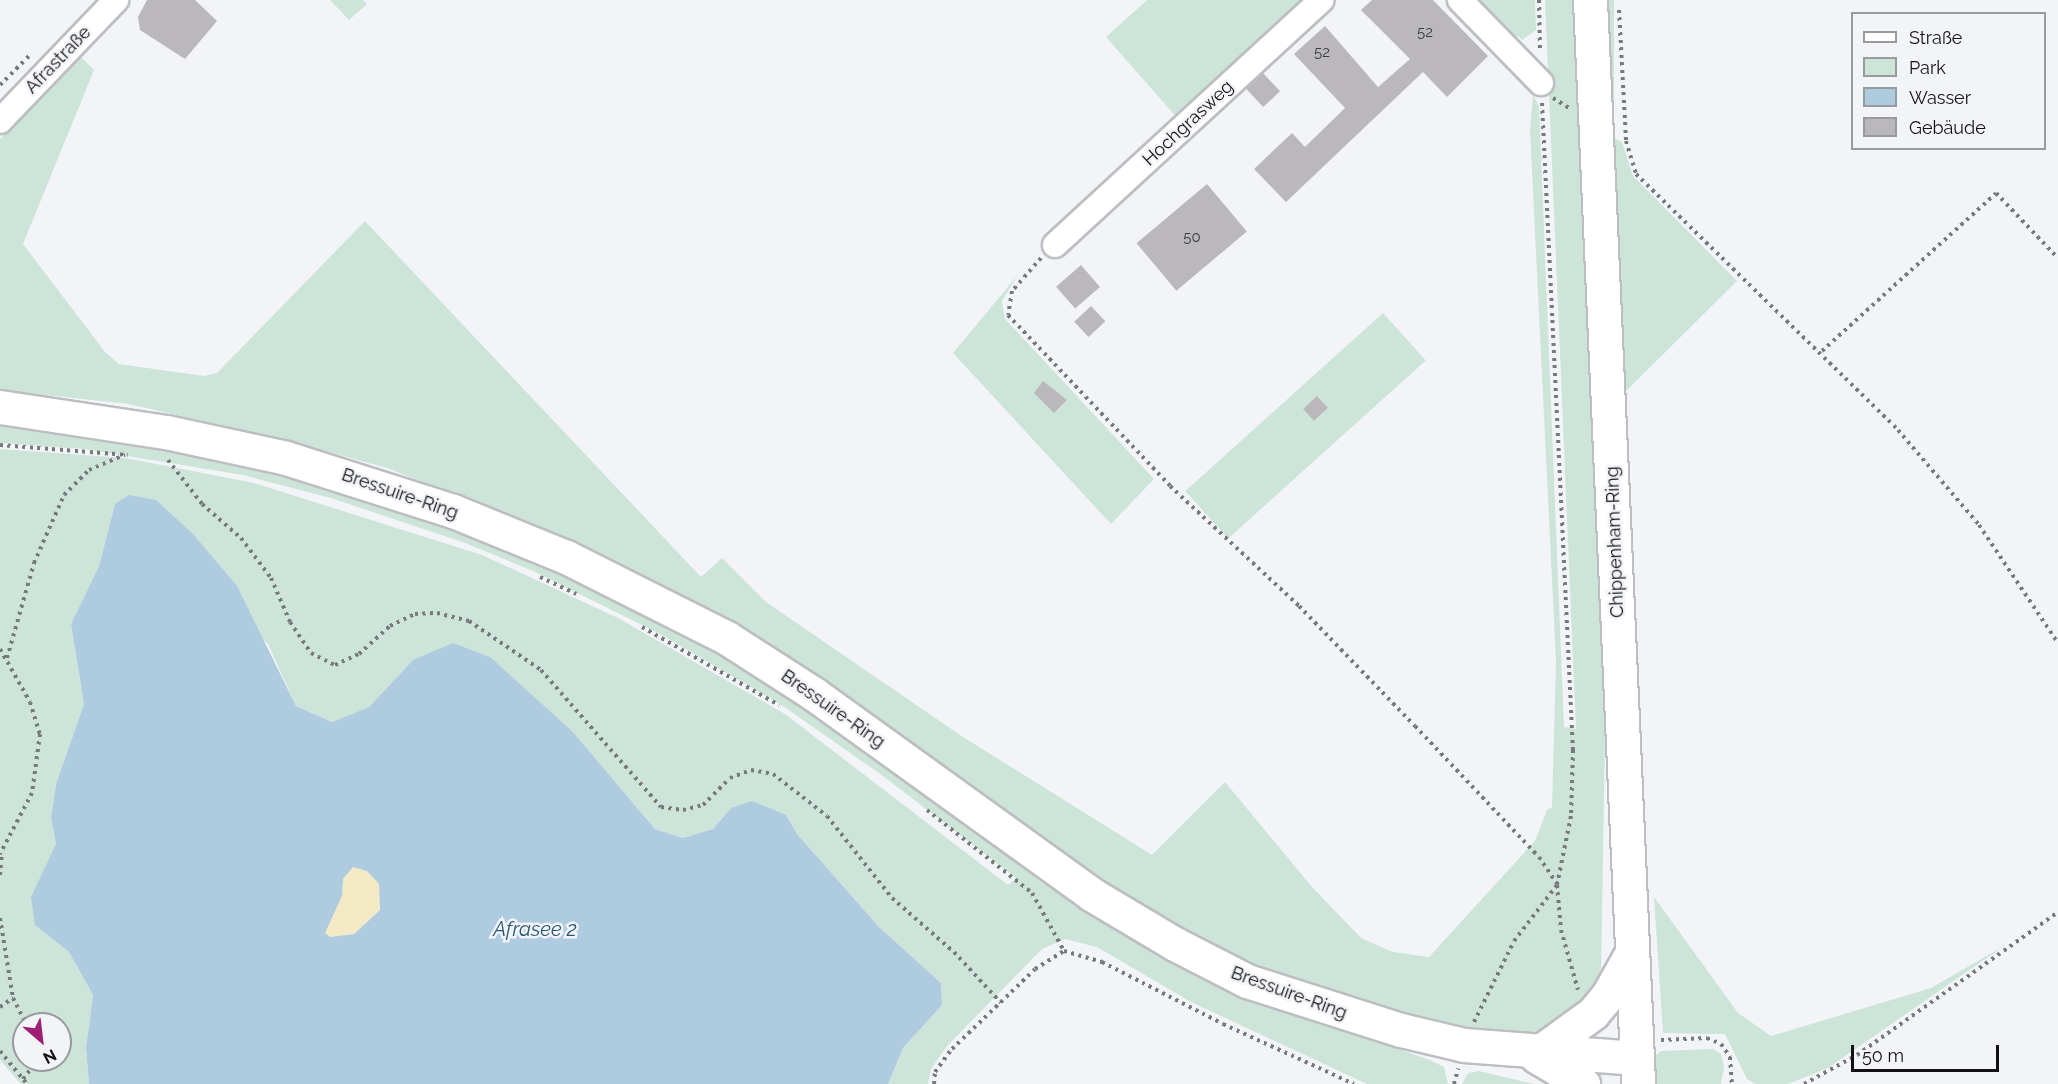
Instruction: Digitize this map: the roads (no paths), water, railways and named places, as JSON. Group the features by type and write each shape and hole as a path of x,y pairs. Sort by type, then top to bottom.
{"main road":[{"name":"Chippenham-Ring","path":"1590,0 1637,1061"},
{"name":"Bressuire-Ring","path":"0,407 166,432 286,458 453,512 566,557 727,638 814,694 1091,894 1175,944 1247,981 1390,1027 1464,1045 1637,1061"},
{"path":"1583,1084 1534,1052 1593,1013 1608,995 1631,954"}],"street":[{"name":"Afrastraße","path":"0,121 116,0"},
{"name":"Hochgrasweg","path":"1055,245 1320,0"},
{"path":"1460,0 1541,83"}],"water":[{"name":"Afrasee 2","path":"129,495 156,500 193,534 237,586 296,706 332,722 369,707 413,660 453,643 490,657 573,732 655,829 683,838 713,829 731,808 752,801 786,815 797,834 879,927 941,983 942,1005 903,1048 888,1084 89,1084 86,1048 93,995 69,952 35,925 31,897 56,844 51,818 56,784 84,704 71,624 99,566 115,504","holes":["353,867 367,871 379,884 380,910 354,934 330,937 325,933 342,896 343,879"]}]}
